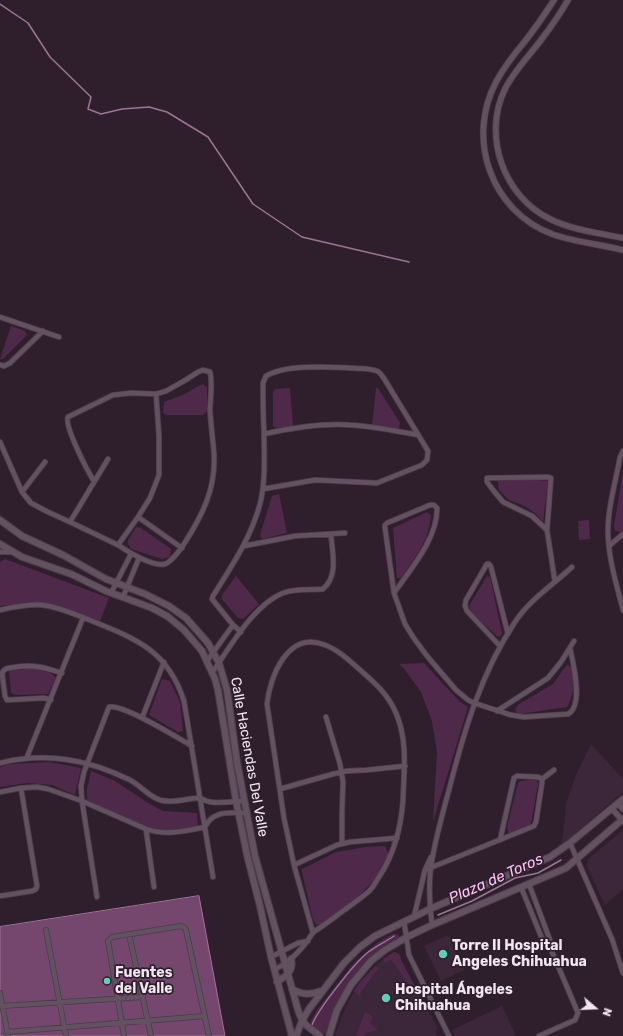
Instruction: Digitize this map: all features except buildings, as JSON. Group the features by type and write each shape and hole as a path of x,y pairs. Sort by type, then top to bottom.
{"main road":[{"name":"Calle Haciendas Del Valle","path":"0,520 22,536 63,555 106,579 157,600 179,612 195,627 208,643 219,663 227,690 246,812 255,856 281,952 302,1021"},
{"name":"Calle Haciendas Del Valle","path":"0,544 11,552 22,557 71,574 111,593 152,608 175,622 196,642 207,661 218,690 238,813 274,970 292,1036"},
{"path":"296,1036 309,1009 344,963 375,936 430,909 544,860 570,843 620,801"},
{"path":"329,1036 337,1010 345,994 360,974 380,954 407,937 432,925 561,871 572,864 623,820"},
{"path":"277,982 288,975 292,967 291,959"},
{"path":"292,989 302,994 309,994 323,990"},
{"path":"302,1021 320,1036"}],"street":[{"path":"554,0 502,71 490,96 484,120 483,132 484,147 488,164 493,180 508,204 529,222 558,236 623,250"},
{"path":"568,0 551,26 514,75 505,90 498,109 496,121 497,148 501,163 513,188 540,214 560,224 623,238"},
{"path":"0,317 59,337"},
{"path":"0,365 4,366 10,363 43,331"},
{"path":"241,632 233,625 212,599 244,546 259,506 263,489 265,453 263,383 266,376 271,373 283,371 323,367 368,369 378,371 428,451 426,460 422,465 377,483 315,480 263,489"},
{"path":"0,442 22,492 31,502 139,558 157,564 165,564 169,562 182,548 208,499 214,471 210,412 210,372 203,370 198,372 166,391 156,394 131,393 113,395 68,417 66,420 71,433 94,481"},
{"path":"118,546 138,517 155,487 159,475 160,436 156,394"},
{"path":"264,434 302,427 349,424 382,428 418,435"},
{"path":"623,451 620,457 609,520 609,546 623,610"},
{"path":"70,522 108,459"},
{"path":"22,492 45,462"},
{"path":"547,530 532,516 503,502 487,482 487,478 550,477 552,480 547,530 556,582"},
{"path":"394,593 428,542 436,522 437,508 434,505 430,505 387,522 384,528 394,593 405,624 427,656 456,690 474,703 511,715 524,717 568,714 572,712 577,688 570,648"},
{"path":"138,517 182,548"},
{"path":"212,673 241,632 266,602 287,592 323,589 327,585 333,574 331,534"},
{"path":"244,546 295,536 345,534"},
{"path":"609,546 623,534"},
{"path":"0,552 11,552"},
{"path":"111,593 131,554"},
{"path":"123,597 139,558"},
{"path":"500,646 467,611 465,606 466,600 487,564 491,566 508,634"},
{"path":"432,925 430,893 432,856 461,743 474,703 487,670 500,646 523,612 533,601 572,567"},
{"path":"0,610 42,605 60,609 136,640 148,647 164,662 177,682 184,701 213,877"},
{"path":"27,758 84,618"},
{"path":"207,661 233,625"},
{"path":"497,710 548,678 574,641"},
{"path":"274,970 285,965 308,941 313,933 371,890 387,864 397,838 402,813 405,766 402,732 393,706 375,683 346,658 332,648 323,644 308,642 296,647 286,654 279,663 267,697 267,712 284,818 294,865 313,933"},
{"path":"142,718 164,662"},
{"path":"51,700 44,698 7,700 5,696 2,673 6,668 27,665 37,666 62,673"},
{"path":"97,897 82,801 82,779 109,707 114,706 142,718 192,746"},
{"path":"326,717 342,772 342,843"},
{"path":"0,763 27,758 49,758 88,763 132,781 160,800 181,801 200,798 211,803 244,800"},
{"path":"280,790 342,772 405,766"},
{"path":"425,870 532,827 535,824 542,779 554,770"},
{"path":"500,840 514,778 517,776 538,777 542,779"},
{"path":"0,792 21,788 38,787 48,789 82,801 146,829 164,833 205,827"},
{"path":"0,896 32,892 37,886 21,788"},
{"path":"620,801 623,809"},
{"path":"612,809 623,820"},
{"path":"205,827 208,820 212,817 221,814 246,812"},
{"path":"146,829 154,887"},
{"path":"294,865 330,847 342,843 397,838"},
{"path":"570,843 612,939 623,972"},
{"path":"414,917 425,870 432,856"},
{"path":"529,884 550,940 550,948"},
{"path":"521,887 543,941 550,948 578,1013 575,1020 539,1036"},
{"path":"420,891 430,893"},
{"path":"404,921 409,955 449,1036"},
{"path":"124,1036 108,942 109,939 112,937 181,926 186,930 209,1036"},
{"path":"46,930 66,1036"},
{"path":"129,934 151,1036"},
{"path":"271,957 298,943 308,941"},
{"path":"288,948 291,959"},
{"path":"0,993 8,1034 64,1027 205,1016"},
{"path":"2,1006 142,997"}],"shaded area":[{"path":"11,326 25,331 27,335 3,359 0,359"},
{"path":"202,384 207,387 207,411 203,415 167,415 163,413 164,402 183,395"},
{"path":"290,388 293,427 276,428 273,426 273,393 275,389"},
{"path":"376,388 378,388 400,423 399,428 395,430 372,426"},
{"path":"623,472 623,530 621,532 615,531 614,526"},
{"path":"497,477 548,481 543,522 535,513 525,506 509,500 499,490"},
{"path":"279,494 287,533 262,539 260,535 272,496"},
{"path":"427,512 431,515 428,532 416,556 401,578 397,578 393,528"},
{"path":"589,520 590,539 579,540 578,521"},
{"path":"136,527 141,528 171,549 170,557 162,559 131,549 127,542"},
{"path":"5,559 109,598 100,621 56,606 32,602 0,606 0,562"},
{"path":"236,576 259,604 243,619 238,618 222,599 222,595"},
{"path":"487,576 490,577 502,633 501,636 498,637 471,612 469,606"},
{"path":"424,663 459,701 468,707 433,822 437,752 432,721 421,692 399,664"},
{"path":"567,665 570,666 572,671 573,681 571,698 567,707 520,714 515,710 517,705 553,684"},
{"path":"33,668 49,672 56,678 48,694 15,695 11,693 9,671"},
{"path":"162,679 170,681 180,702 183,731 178,732 149,715"},
{"path":"591,744 623,779 623,792 560,847 555,849 561,843 563,836 566,803 576,775"},
{"path":"49,762 81,768 75,795 52,785 27,783 0,787 0,767 9,764"},
{"path":"91,771 115,781 163,811 197,813 198,828 166,832 148,829 87,800 87,789"},
{"path":"533,779 537,780 538,784 531,824 511,834 508,833 507,827 518,783"},
{"path":"623,830 623,889 605,905 587,867 588,859"},
{"path":"385,846 389,855 376,877 360,895 341,911 320,925 316,924 313,920 302,869 336,852 366,847"},
{"name":"Fuentes del Valle","path":"199,896 225,1036 0,1036 0,927"},
{"path":"393,934 397,934 399,939 358,973 329,1029 326,1033 322,1034 311,1025 311,1020 317,1010 353,964 377,943"},
{"name":"Torre II Hospital Angeles Chihuahua","path":"448,935 464,970 441,981 424,946"},
{"name":"Hospital Ángeles Chihuahua","path":"394,952 399,954 401,957 401,960 438,1029 435,1031 438,1036 335,1036 346,1006 360,982 383,959"},
{"path":"394,952 400,956 415,987 413,991 410,990 409,985 393,962 391,960 385,963 383,959"},
{"path":"375,966 378,967 378,969 360,993 360,996 354,991"},
{"path":"502,1006 516,1036 455,1036 452,1030"},
{"path":"365,1012 373,1017 370,1023 378,1030 368,1032 364,1036 356,1036"}],"waterway":[{"path":"0,4 28,23 50,57 91,97 88,109 101,114 122,109 149,107 167,112 208,137 253,204 302,237 409,262"},
{"name":"Plaza de Toros","path":"438,915 472,901 515,878 538,873 561,860"},
{"name":"Plaza de Toros","path":"312,1025 321,1009 345,976 367,953 394,936"}],"place":[{"name":"Torre II Hospital Angeles Chihuahua","path":"443,954"},
{"name":"Fuentes del Valle","path":"107,981"},
{"name":"Hospital Ángeles Chihuahua","path":"386,998"}]}
